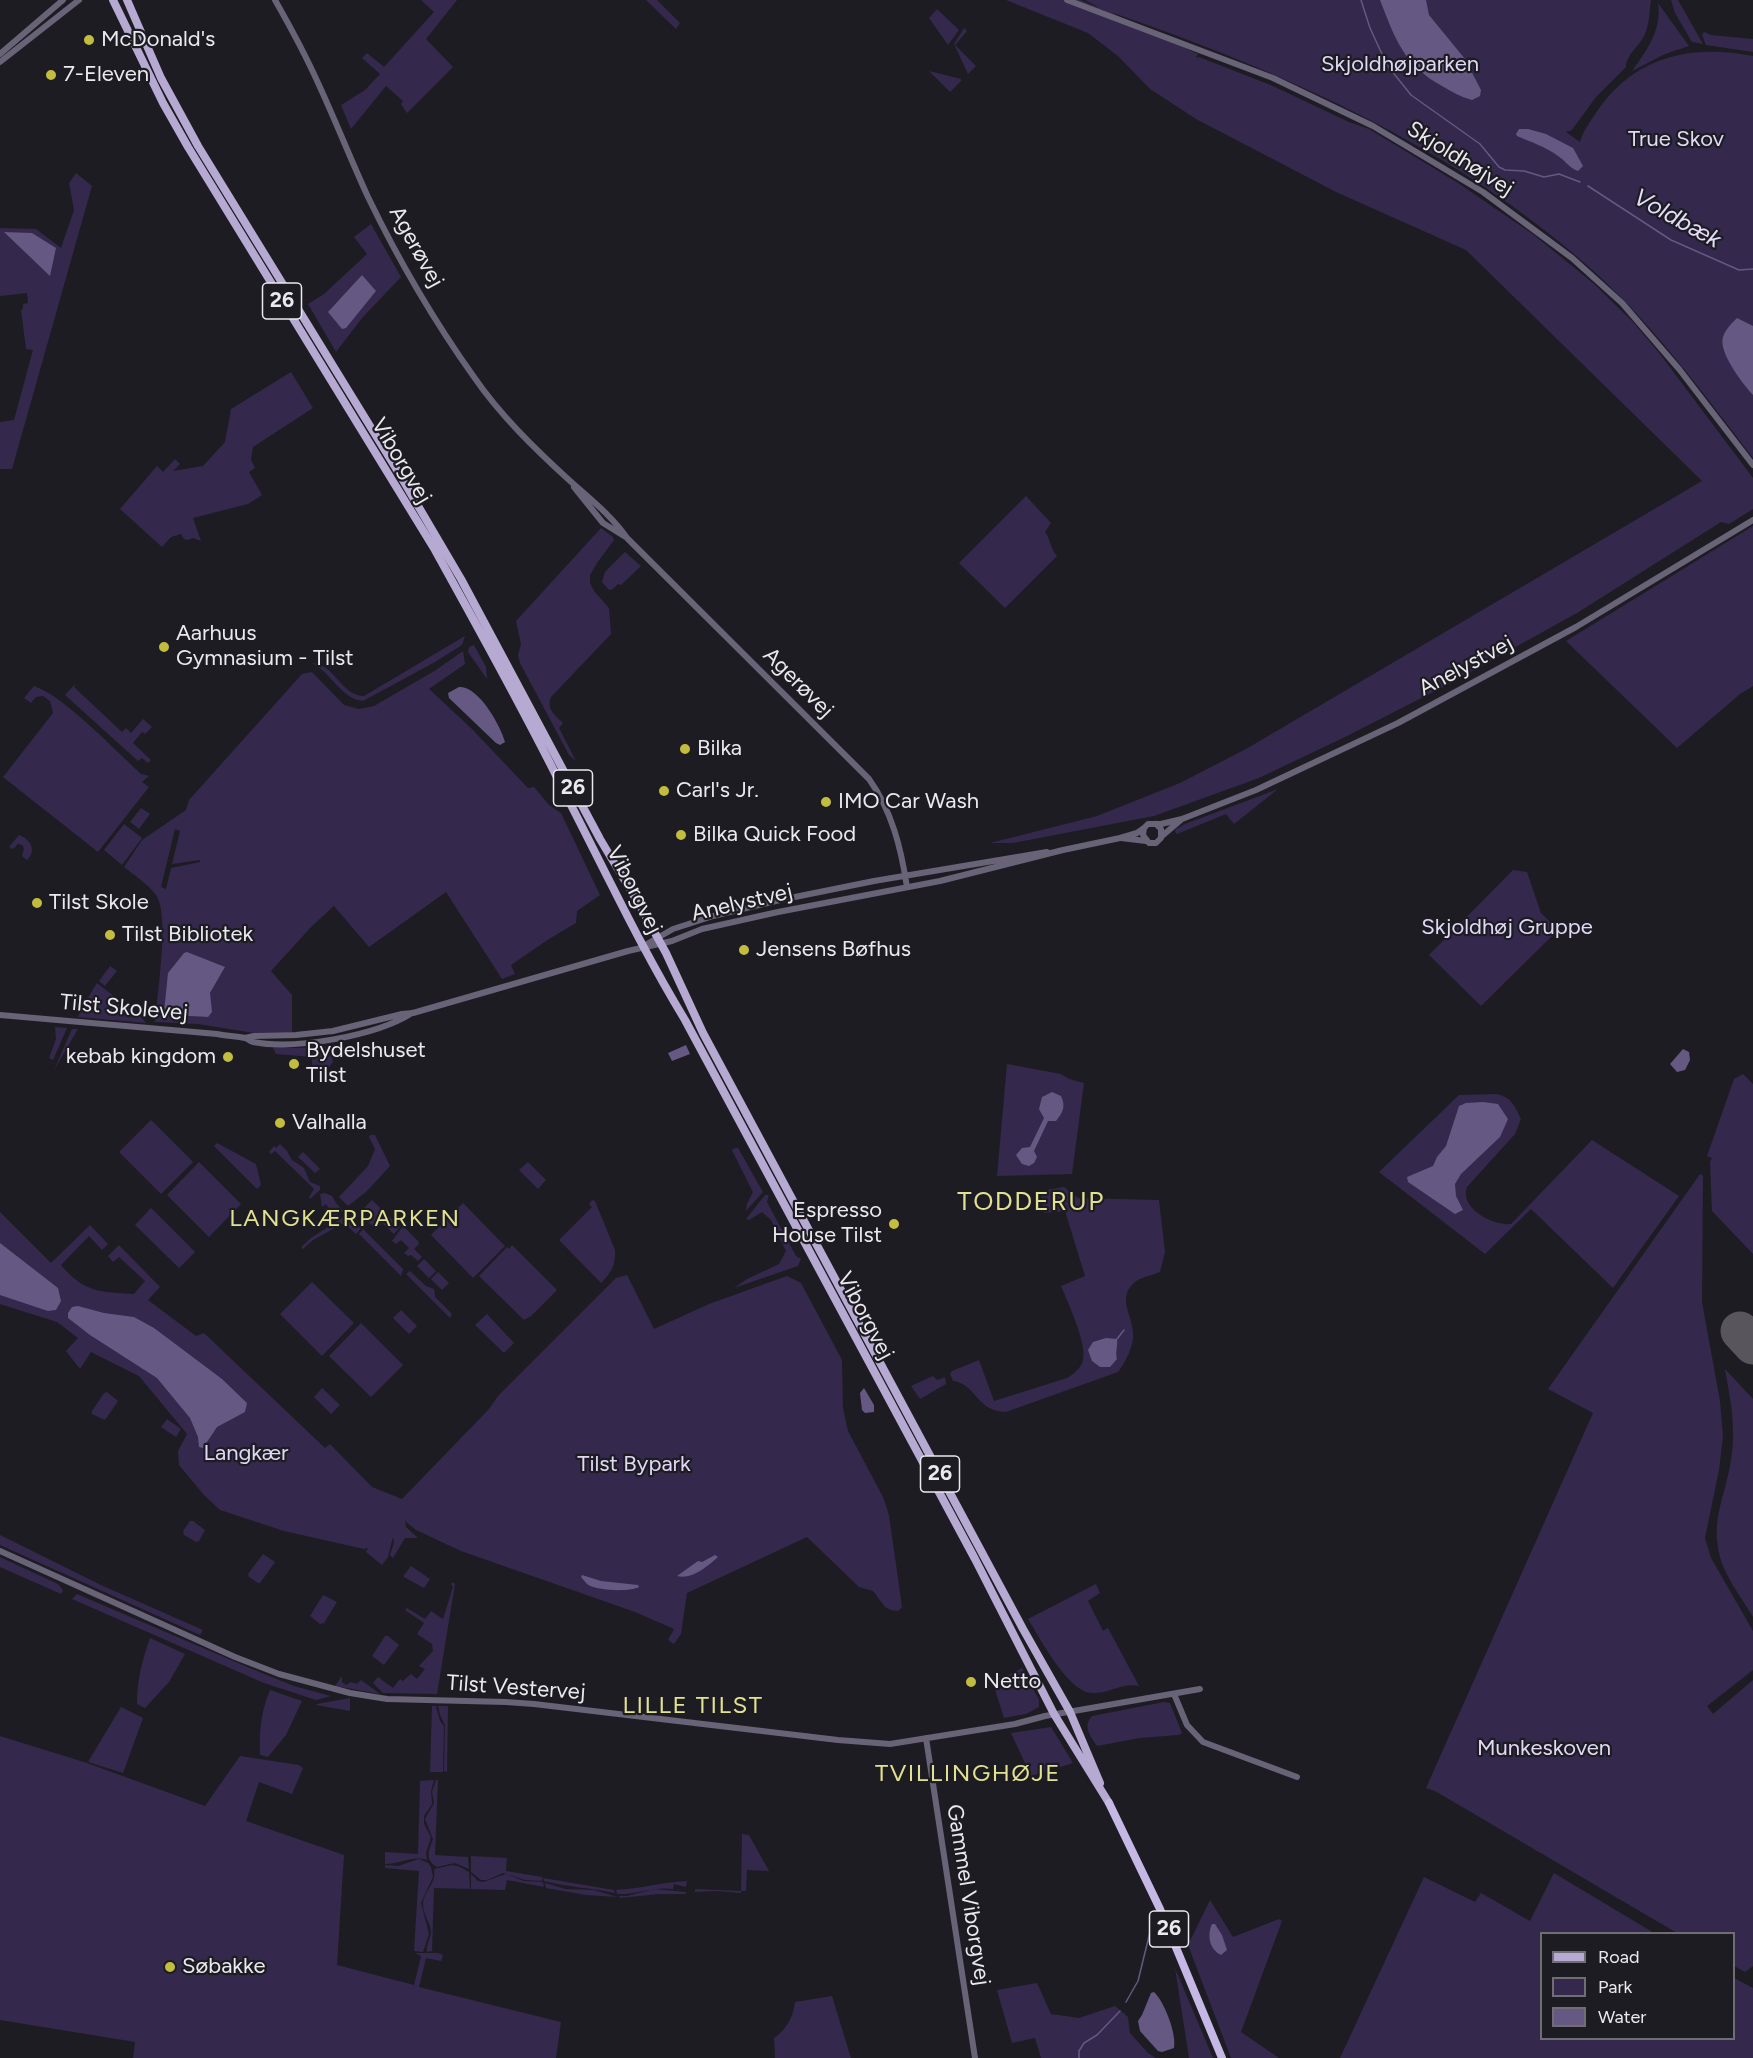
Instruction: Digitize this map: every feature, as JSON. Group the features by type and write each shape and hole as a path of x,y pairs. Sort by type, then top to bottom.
{"highway":[{"name":"Viborgvej","path":"1109,1803 1165,1919 1222,2058"}],"main road":[{"name":"Viborgvej","path":"113,0 163,103 198,165 440,559 547,758 643,947 685,1020 975,1559 1054,1714 1109,1803"},
{"name":"Viborgvej","path":"127,0 161,78 198,146 441,544 600,839 659,940 703,1034 1023,1629 1070,1712 1109,1803"}],"street":[{"path":"0,54 63,0"},
{"path":"0,62 79,0"},
{"name":"Agerøvej","path":"275,0 319,83 369,198 391,240 475,379 496,405 570,482 618,525 627,538 869,779 881,795 890,816 907,887"},
{"name":"Skjoldhøjvej","path":"1067,0 1273,78 1373,126 1484,192 1572,258 1622,303 1679,369 1753,465"},
{"name":"Anelystvej","path":"1156,824 1182,819 1265,786 1447,697 1601,612 1753,520"},
{"name":"Anelystvej","path":"1162,836 1182,819"},
{"path":"1156,824 1162,836 1156,843 1146,842 1143,835 1144,828 1156,824"},
{"name":"Anelystvej","path":"659,940 672,941 702,929 951,878 1120,838 1144,828"},
{"name":"Anelystvej","path":"1120,838 1146,842"},
{"name":"Anelystvej","path":"643,947 659,940 673,929 713,916 818,892 1063,850"},
{"name":"Tilst Skolevej","path":"0,1015 245,1038 296,1035 333,1031 413,1013 643,947"},
{"name":"Tilst Vestervej","path":"0,1551 235,1657 279,1674 350,1693 387,1699 525,1703 890,1744 1015,1724 1054,1714 1200,1689"},
{"path":"1174,1694 1187,1725 1203,1742 1297,1777"},
{"name":"Gammel Viborgvej","path":"926,1738 975,2058"}],"green space":[{"path":"421,0 457,0 426,39 453,67 407,113 401,104 403,101 386,86 351,129 341,105 365,90 380,74 362,58 367,53 384,67 434,12"},
{"path":"646,0 657,0 680,23 676,29"},
{"path":"1006,0 1080,0 1100,8 1085,0 1651,0 1645,34 1629,58 1626,67 1596,97 1572,130 1566,132 1580,142 1598,110 1613,92 1629,77 1647,66 1666,58 1708,52 1753,56 1753,458 1679,363 1620,296 1545,230 1488,189 1429,152 1304,88 1240,60 1110,12 1198,54 1196,58 1199,57 1273,86 1369,129 1458,183 1534,235 1593,283 1633,322 1660,354 1753,478 1753,509 1729,524 1721,522 1577,613 1447,685 1259,778 1154,816 1013,843 990,843 1097,816 1180,783 1246,749 1702,481 1466,250 1336,192 1196,119 1150,89 1118,56 1088,33"},
{"path":"1671,0 1678,0 1703,44 1692,42 1675,13"},
{"path":"1658,3 1689,46 1665,54 1632,71 1652,39 1658,22"},
{"path":"937,9 959,30 948,45 929,18"},
{"path":"964,28 967,31 955,45 976,66 968,74 954,44"},
{"path":"1704,32 1711,35 1753,39 1753,52 1706,45 1702,35"},
{"path":"929,71 961,79 961,81 950,92"},
{"path":"76,173 92,186 12,469 0,469 0,422 14,420 33,350 26,349 21,310 23,304 28,303 27,293 0,296 0,228 36,229 61,248 74,210 69,183"},
{"path":"371,224 401,277 362,318 336,352 308,304 324,294 367,254 354,237"},
{"path":"291,372 313,408 253,447 251,460 255,468 249,472 262,495 248,504 193,518 201,541 193,538 184,539 181,534 171,537 162,547 120,509 157,466 163,472 175,459 180,464 173,471 203,466 225,442 231,409"},
{"path":"1026,496 1051,523 1045,532 1057,556 1005,608 959,563"},
{"path":"1753,526 1753,686 1740,694 1677,748 1566,641"},
{"path":"601,528 614,540 590,575 590,583 609,608 611,634 551,697 550,701 552,712 563,723 559,728 576,761 569,755 520,663 518,655 521,644 516,621"},
{"path":"625,552 641,566 621,585 618,584 609,590 602,582 605,572"},
{"path":"465,636 462,645 363,701 348,695 325,672 312,663 327,669 349,691 364,696"},
{"path":"474,645 486,667 487,679 468,652 469,647"},
{"path":"463,651 465,664 429,689 472,729 528,788 534,787 549,805 561,813 600,895 577,911 576,923 511,965 515,974 502,979 446,892 369,947 334,906 312,926 271,971 292,995 292,1032 254,1033 198,1024 155,1022 162,937 160,905 153,891 124,867 142,840 186,810 189,800 302,674 312,672 344,705 359,709 374,706 436,670","holes":["175,829 180,831 172,864 200,860 200,862 171,868 166,889 161,887","225,967 210,993 207,1017 168,1015"]},
{"path":"76,683 74,687 122,732 126,728 131,733 143,719 152,727 145,734 142,732 133,743 151,760 148,763 142,758 138,761 65,695"},
{"path":"34,686 60,701 141,774 149,776 142,782 149,787 98,852 3,777 53,713 50,701 43,696 36,697 31,703 24,698"},
{"path":"1278,789 1234,824 1226,814 1177,834 1175,832 1185,824"},
{"path":"141,808 150,814 139,829 130,822"},
{"path":"124,824 142,838 122,865 104,850"},
{"path":"19,835 29,842 32,849 27,860 22,856 24,848 22,845 18,844 13,849 9,847"},
{"name":"Skjoldhøj Gruppe","path":"1513,870 1527,872 1541,913 1558,930 1481,1006 1429,955"},
{"path":"110,966 117,971 105,986 99,981"},
{"path":"97,983 141,1017 146,1023 78,1017"},
{"path":"55,1027 67,1028 53,1060 49,1058 56,1039"},
{"path":"72,1029 78,1029 54,1070"},
{"path":"272,1046 330,1047 333,1062 326,1071 312,1065 312,1057 276,1054"},
{"path":"1007,1064 1061,1074 1084,1083 1072,1174 997,1176"},
{"path":"1743,1074 1753,1084 1753,1254 1712,1211 1710,1162 1712,1158 1707,1156 1734,1079"},
{"path":"1497,1094 1506,1097 1512,1103 1521,1119 1515,1134 1467,1187 1468,1202 1487,1219 1511,1224 1592,1140 1679,1196 1613,1288 1531,1209 1485,1254 1379,1172 1459,1095"},
{"path":"151,1120 193,1162 161,1194 119,1152"},
{"path":"370,1135 375,1135 390,1166 366,1192 348,1206 339,1197 368,1166 375,1149"},
{"path":"217,1143 256,1164 261,1185 257,1189 214,1146"},
{"path":"280,1144 292,1160 304,1168 310,1182 320,1186 320,1190 310,1199 314,1189 275,1151 271,1154 269,1152 274,1146 276,1148"},
{"path":"738,1148 763,1192 746,1211 753,1192 732,1150"},
{"path":"303,1152 320,1169 315,1173 298,1157"},
{"path":"199,1162 241,1204 209,1237 167,1195"},
{"path":"528,1162 546,1180 538,1189 519,1170"},
{"name":"Munkeskoven","path":"1700,1174 1703,1176 1702,1302 1720,1401 1723,1436 1719,1470 1705,1538 1711,1558 1753,1631 1753,1670 1707,1706 1713,1714 1753,1680 1753,1966 1745,1972 1735,1967 1735,1932 1675,1932 1435,1791 1426,1788 1593,1413 1548,1389"},
{"path":"1064,1187 1078,1198 1159,1200 1165,1252 1160,1272 1138,1280 1129,1288 1126,1300 1133,1339 1118,1372 1006,1412 996,1411 982,1403 967,1387 953,1381 950,1374 952,1371 979,1360 994,1401 1067,1378 1081,1366 1083,1360 1080,1334 1061,1286 1085,1276 1065,1211 1044,1213 1040,1191"},
{"path":"325,1193 332,1196 343,1211 315,1229 312,1225 331,1213 326,1204 322,1207 320,1194"},
{"path":"765,1195 769,1195 767,1202 796,1256 801,1259 798,1266 734,1288 747,1279 779,1264 786,1251 771,1220 762,1212 749,1220 746,1219"},
{"path":"372,1200 400,1227 394,1234 382,1223 376,1229 367,1221 372,1216 364,1208"},
{"path":"592,1200 595,1201 615,1250 612,1268 601,1283 559,1240 592,1207 589,1204"},
{"path":"463,1203 505,1246 473,1278 431,1235"},
{"path":"151,1208 195,1252 179,1268 135,1225"},
{"name":"Tilst Bypark","path":"0,1212 51,1263 90,1225 108,1244 102,1250 89,1236 61,1265 86,1286 112,1293 134,1294 145,1281 119,1257 113,1262 108,1256 119,1245 160,1287 148,1300 196,1336 204,1333 325,1448 330,1444 372,1487 402,1499 489,1409 498,1396 616,1278 627,1275 654,1329 709,1304 787,1276 801,1283 842,1360 843,1408 848,1431 883,1497 889,1515 902,1607 898,1611 885,1607 873,1591 859,1587 807,1537 687,1593 681,1634 674,1644 668,1640 674,1629 635,1612 461,1551 416,1530 406,1522 405,1516 406,1527 418,1538 405,1538 393,1558 390,1555 394,1543 393,1537 388,1557 382,1565 366,1552 368,1548 284,1531 220,1510 179,1465 178,1451 187,1434 139,1376 91,1352 80,1369 66,1351 78,1338 57,1322 0,1304"},
{"path":"348,1214 361,1228 356,1234 344,1223 313,1240 303,1249 301,1247 311,1238"},
{"path":"403,1226 418,1241 419,1244 414,1249 422,1257 418,1261 404,1253 409,1248 401,1240 396,1244 392,1241"},
{"path":"363,1229 403,1269 401,1276 359,1234"},
{"path":"512,1245 557,1290 524,1320 479,1276 507,1247 509,1249"},
{"path":"424,1259 436,1271 429,1278 417,1266"},
{"path":"410,1271 426,1286 434,1289 435,1297 452,1314 450,1318 406,1274"},
{"path":"438,1272 449,1283 442,1290 431,1279"},
{"path":"312,1282 354,1323 322,1356 280,1314"},
{"path":"401,1310 417,1326 409,1334 393,1318"},
{"path":"487,1314 514,1343 504,1353 475,1325"},
{"path":"361,1323 403,1365 371,1397 329,1356"},
{"path":"1725,1369 1753,1399 1753,1617 1727,1574 1718,1547 1718,1516 1730,1466 1733,1441"},
{"path":"933,1376 937,1380 945,1377 946,1384 920,1399 911,1386"},
{"path":"322,1388 340,1405 331,1414 314,1397"},
{"path":"107,1392 118,1401 105,1420 92,1414 92,1411"},
{"path":"167,1419 181,1429 176,1437 161,1427"},
{"path":"190,1521 205,1530 199,1541 196,1542 184,1535 183,1531"},
{"path":"0,1535 103,1586 203,1630 200,1635 0,1545"},
{"path":"263,1554 275,1562 258,1583 248,1574"},
{"path":"0,1557 58,1584 63,1590 61,1594 0,1567"},
{"path":"411,1566 430,1579 424,1588 404,1577"},
{"path":"453,1582 455,1584 437,1694 383,1693 373,1683 378,1677 393,1688 400,1679 403,1681 411,1674 417,1679 425,1669 419,1666 433,1651 432,1644 417,1634 424,1623 405,1610 407,1608 425,1619 431,1611 443,1619"},
{"path":"1096,1584 1100,1593 1088,1601 1103,1631 1108,1628 1139,1686 1127,1686 1098,1693 1083,1690 1064,1674 1028,1619"},
{"path":"77,1594 294,1686 331,1696 316,1700 264,1683 72,1599"},
{"path":"323,1595 337,1602 324,1623 320,1624 310,1616"},
{"path":"385,1636 399,1645 384,1665 372,1656"},
{"path":"150,1638 185,1654 169,1682 145,1708 137,1704 137,1695 140,1671"},
{"path":"1022,1668 1039,1700 1039,1707 1026,1714 1004,1718 993,1683"},
{"path":"342,1676 342,1682 346,1685 351,1682 357,1684 361,1680 380,1694 335,1686"},
{"path":"270,1690 302,1701 286,1735 268,1757 260,1755 260,1738 261,1722"},
{"path":"350,1698 350,1711 316,1705 317,1704"},
{"path":"1164,1702 1170,1703 1182,1733 1178,1735 1140,1738 1097,1746 1088,1731 1089,1720 1092,1716"},
{"path":"432,1706 436,1706 440,1721 444,1726 443,1772 430,1772"},
{"path":"438,1706 448,1706 447,1772 444,1771 445,1725"},
{"path":"121,1707 143,1718 123,1773 88,1762"},
{"path":"1051,1727 1073,1763 1031,1776 1011,1733"},
{"path":"0,1736 87,1763 205,1806 240,1756 299,1765 303,1768 292,1794 259,1782 246,1821 344,1855 337,1965 414,1985 421,1956 415,1953 443,1955 441,1961 426,1958 419,1987 561,2022 556,2058 133,2058 135,2042 0,2020"},
{"path":"434,1780 431,1791 432,1804 424,1816 424,1824 431,1837 426,1853 427,1860 416,1859 385,1864 385,1852 418,1854 420,1781"},
{"path":"438,1780 435,1855 468,1857 469,1869 455,1863 437,1867 430,1861 429,1851 433,1839 425,1819 434,1803 432,1792"},
{"path":"742,1834 749,1835 769,1871 747,1870 746,1891 741,1891"},
{"path":"471,1856 507,1858 506,1871 542,1877 542,1881 525,1880 503,1873 487,1880 481,1880 471,1872"},
{"path":"419,1859 428,1863 433,1877 421,1903 429,1934 423,1952 414,1951 419,1871 385,1868 385,1865 398,1866"},
{"path":"452,1865 469,1872 470,1889 434,1888 432,1951 427,1952 431,1933 423,1909 425,1896 434,1879 434,1869"},
{"path":"1554,1873 1652,1932 1540,1932 1540,2040 1735,2040 1735,1979 1753,1988 1753,2058 1340,2058 1424,1877 1475,1902 1481,1893 1530,1921"},
{"path":"471,1874 478,1881 483,1882 506,1874 524,1881 543,1882 544,1887 507,1880 505,1890 471,1889"},
{"path":"543,1878 614,1890 615,1893 553,1883 544,1881"},
{"path":"687,1881 686,1887 674,1884 673,1889 624,1894 617,1894 616,1890 669,1883"},
{"path":"545,1883 565,1889 593,1890 618,1897 586,1895 546,1888"},
{"path":"654,1889 686,1892 686,1894 620,1898 619,1896 627,1896"},
{"path":"695,1889 741,1891 741,1893 695,1892"},
{"path":"1210,1900 1233,1937 1279,1919 1282,1921 1241,2032 1279,2058 1231,2058 1188,1945"},
{"path":"1175,1968 1213,2058 1189,2058"},
{"path":"1037,1983 1051,2014 1079,2018 1115,2006 1128,2017 1130,2033 1148,2053 1156,2058 1041,2058 1035,2038 1012,2043 997,1990"},
{"path":"832,1996 851,2058 775,2058 774,2038 789,2022 795,2002"}],"water":[{"path":"1380,0 1426,0 1429,15 1465,59 1481,90 1480,96 1472,100 1460,96 1418,69 1402,50"},
{"path":"1519,129 1546,134 1573,148 1583,166 1578,171 1575,170 1549,150 1517,136"},
{"path":"4,232 32,233 56,248 50,276"},
{"path":"362,275 376,291 346,328 342,329 328,312"},
{"path":"1737,318 1753,326 1753,395 1732,368 1722,343 1725,332"},
{"path":"459,687 474,692 481,699 494,717 505,742 500,745 496,743 449,698 448,693"},
{"path":"187,952 225,967 210,993 212,1012 208,1017 167,1015 164,1012 168,973"},
{"path":"686,1045 690,1054 672,1061 668,1053"},
{"path":"1683,1049 1689,1052 1690,1060 1685,1070 1677,1072 1670,1064"},
{"path":"1052,1092 1061,1096 1062,1112 1056,1121 1048,1121 1034,1151 1037,1157 1034,1163 1029,1166 1022,1164 1016,1155 1022,1148 1030,1147 1044,1118 1039,1109 1042,1097"},
{"path":"1466,1103 1498,1104 1508,1119 1500,1137 1461,1174 1455,1184 1456,1196 1463,1210 1455,1214 1408,1182 1407,1177 1433,1166 1446,1146 1459,1106"},
{"path":"0,1243 58,1288 61,1301 56,1310 48,1311 0,1295"},
{"path":"78,1306 104,1313 134,1317 154,1328 222,1379 247,1403 245,1412 217,1427 203,1448 199,1447 198,1437 190,1418 157,1378 68,1318 72,1307"},
{"path":"1106,1338 1117,1339 1117,1359 1110,1367 1100,1367 1092,1361 1088,1350 1093,1342"},
{"path":"864,1388 874,1405 874,1412 865,1413 862,1410 860,1393"},
{"path":"715,1555 718,1557 699,1572 688,1576 677,1576 698,1561 702,1562"},
{"path":"582,1575 601,1581 638,1585 639,1587 621,1590 598,1588 587,1584 581,1577"},
{"path":"1212,1924 1215,1924 1222,1935 1227,1950 1221,1955 1210,1941"},
{"path":"1154,1992 1166,2010 1174,2035 1174,2048 1162,2052 1158,2051 1140,2031 1138,2021 1151,1993"}],"waterway":[{"name":"Voldbæk","path":"1361,0 1370,28 1387,65 1411,95 1480,144 1499,167 1544,177 1559,174 1580,182"},
{"name":"Voldbæk","path":"1588,186 1671,240 1739,270 1753,269"},
{"path":"1117,1339 1124,1330"},
{"path":"1126,2002 1138,1981 1151,1928"},
{"path":"1079,2058 1079,2051 1084,2043 1097,2035 1120,2011"}],"runway":[{"path":"1740,1331 1753,1345"}],"place":[{"name":"McDonald's","path":"89,40"},
{"name":"7-Eleven","path":"51,75"},
{"name":"Aarhuus Gymnasium - Tilst","path":"164,647"},
{"name":"Bilka","path":"685,749"},
{"name":"Carl's Jr.","path":"664,791"},
{"name":"IMO Car Wash","path":"826,802"},
{"name":"Bilka Quick Food","path":"681,835"},
{"name":"Tilst Skole","path":"37,903"},
{"name":"Tilst Bibliotek","path":"110,935"},
{"name":"Jensens Bøfhus","path":"744,950"},
{"name":"kebab kingdom","path":"228,1057"},
{"name":"Bydelshuset Tilst","path":"294,1064"},
{"name":"Valhalla","path":"280,1123"},
{"name":"Espresso House Tilst","path":"894,1224"},
{"name":"Netto","path":"971,1682"},
{"name":"Søbakke","path":"170,1967"}],"district":[{"name":"TODDERUP","path":"1031,1202"},
{"name":"LANGKÆRPARKEN","path":"345,1219"},
{"name":"LILLE TILST","path":"693,1706"},
{"name":"TVILLINGHØJE","path":"968,1774"}],"park label":[{"name":"Skjoldhøjparken","path":"1400,65"},
{"name":"True Skov","path":"1676,140"},
{"name":"Langkær","path":"246,1454"}]}
